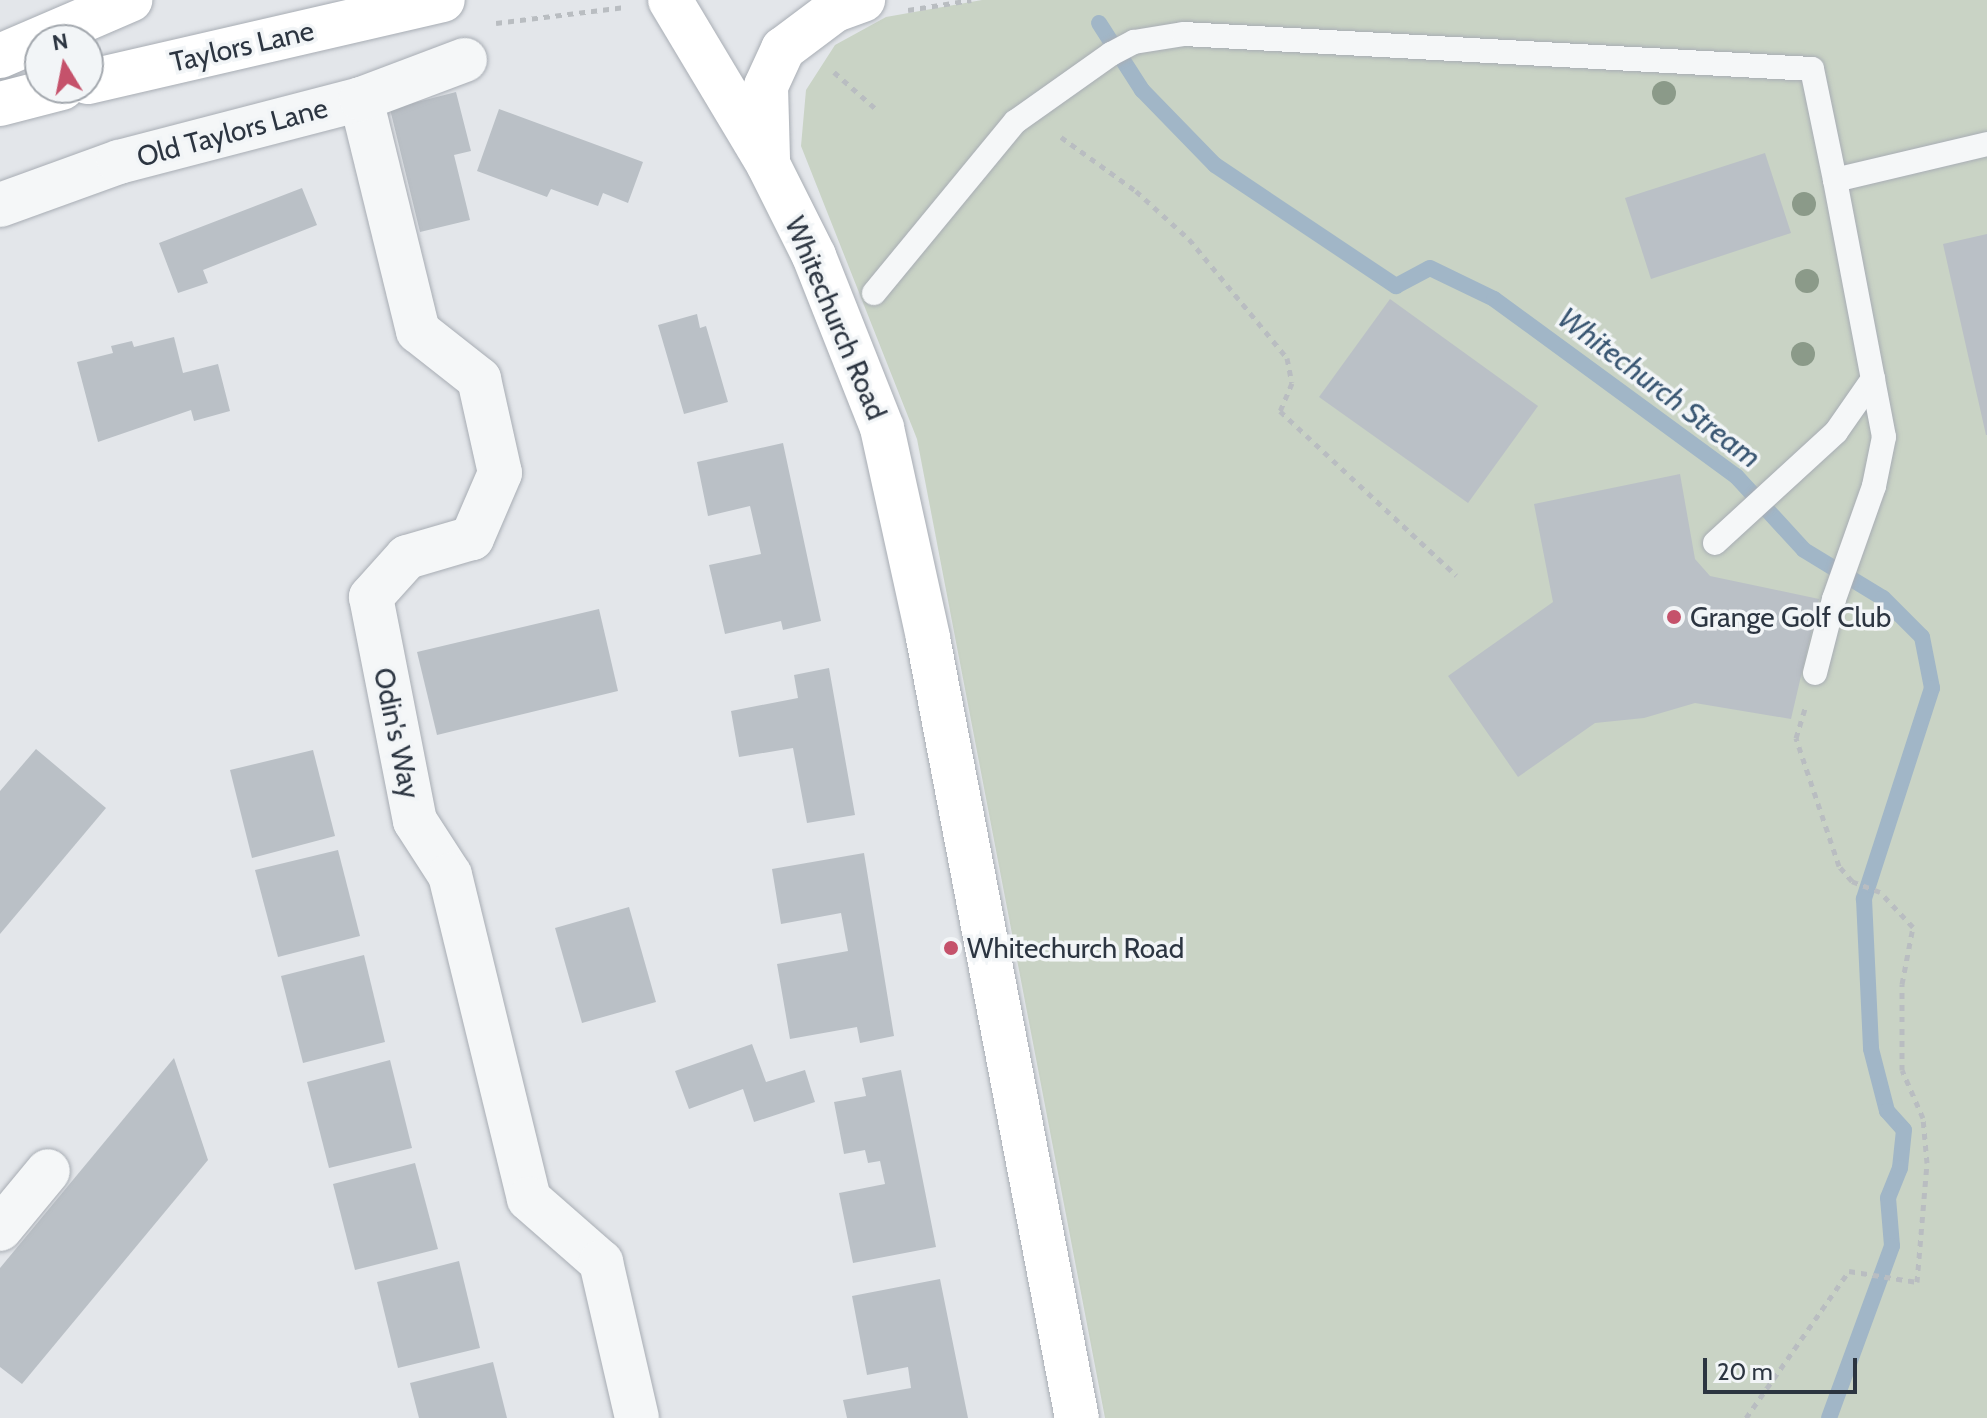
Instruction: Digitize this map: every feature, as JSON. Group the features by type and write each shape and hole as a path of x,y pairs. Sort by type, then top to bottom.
{"street":[{"path":"0,56 102,8 130,0"},
{"name":"Taylors Lane","path":"104,78 443,0"},
{"name":"Whitechurch Road","path":"670,0 768,164 820,268 882,428 928,638 1077,1418"},
{"path":"768,164 766,86 783,49 835,10 863,0"},
{"name":"Old Taylors Lane","path":"0,205 119,162 361,99 465,60"},
{"path":"0,104 24,98"},
{"name":"Odin's Way","path":"361,99 418,331 479,379 500,473 472,538 407,557 371,597 415,821 450,875 529,1199 601,1262 637,1418"},
{"path":"0,1229 48,1171"}],"lane":[{"path":"874,293 1001,135 1092,66 1134,42 1184,34 1812,69 1884,437 1871,494 1834,599 1815,673"},
{"path":"1835,180 1987,144"},
{"path":"1724,536 1836,432 1873,379"}],"path":[{"path":"830,68 875,108"},
{"path":"1027,114 1136,191 1189,239 1287,358 1292,383 1280,411 1456,575"},
{"path":"1746,1418 1849,1271 1895,1282 1917,1282 1927,1163 1923,1118 1902,1070 1902,984 1913,927 1880,892 1852,881 1826,836 1796,738 1815,673"}],"green space":[{"name":"Grange Golf Club","path":"982,0 1987,0 1987,1418 1105,1418 917,439 801,146 806,90 835,45 886,17"}],"building":[{"path":"456,92 471,151 454,155 470,220 420,232 390,109"},
{"path":"499,109 643,162 628,203 603,193 598,206 551,189 547,197 477,171"},
{"path":"1765,153 1791,233 1651,279 1625,198"},
{"path":"302,188 317,225 203,270 208,283 178,293 159,243"},
{"path":"1987,234 1987,435 1986,435 1943,244"},
{"path":"1390,299 1538,406 1468,503 1319,397"},
{"path":"697,314 700,328 706,326 728,402 684,414 658,325"},
{"path":"174,337 183,373 218,364 230,411 194,421 191,410 98,442 77,362 113,353 111,346 132,341 134,347"},
{"path":"783,443 821,621 783,630 781,621 725,634 709,565 761,554 750,506 708,516 697,462"},
{"name":"Grange Golf Club","path":"1680,474 1695,559 1710,576 1819,599 1791,719 1695,703 1644,718 1595,723 1518,777 1448,676 1553,602 1534,504"},
{"path":"599,609 618,691 437,735 417,652"},
{"path":"829,668 855,815 807,823 793,748 739,757 731,711 798,698 794,675"},
{"path":"36,749 106,808 0,934 0,791"},
{"path":"313,750 335,836 252,858 230,770"},
{"path":"338,850 360,936 278,957 255,870"},
{"path":"864,853 894,1036 860,1043 857,1027 790,1039 777,964 848,951 841,913 781,924 772,869"},
{"path":"629,907 656,1002 582,1023 555,928"},
{"path":"364,955 385,1042 303,1063 281,976"},
{"path":"752,1044 766,1082 805,1070 815,1102 754,1122 743,1089 689,1109 675,1071"},
{"path":"174,1058 208,1160 22,1384 0,1367 0,1268"},
{"path":"390,1060 412,1148 329,1168 307,1082"},
{"path":"901,1070 936,1247 853,1263 839,1193 885,1184 880,1161 868,1163 865,1150 844,1154 834,1102 866,1096 862,1078"},
{"path":"415,1163 438,1249 355,1270 333,1184"},
{"path":"459,1261 480,1348 398,1368 377,1282"},
{"path":"940,1279 968,1418 847,1418 843,1400 911,1388 908,1367 867,1375 852,1296"},
{"path":"493,1362 507,1418 419,1418 410,1383"}],"waterway":[{"name":"Whitechurch Stream","path":"1099,23 1142,90 1215,165 1396,286 1430,268 1494,299 1736,476 1804,550 1883,598 1922,637 1932,688 1864,899 1871,1049 1887,1111 1904,1130 1900,1168 1888,1198 1892,1246 1829,1418"}],"place":[{"name":"Grange Golf Club","path":"1674,617"},
{"name":"Whitechurch Road","path":"951,948"}]}
